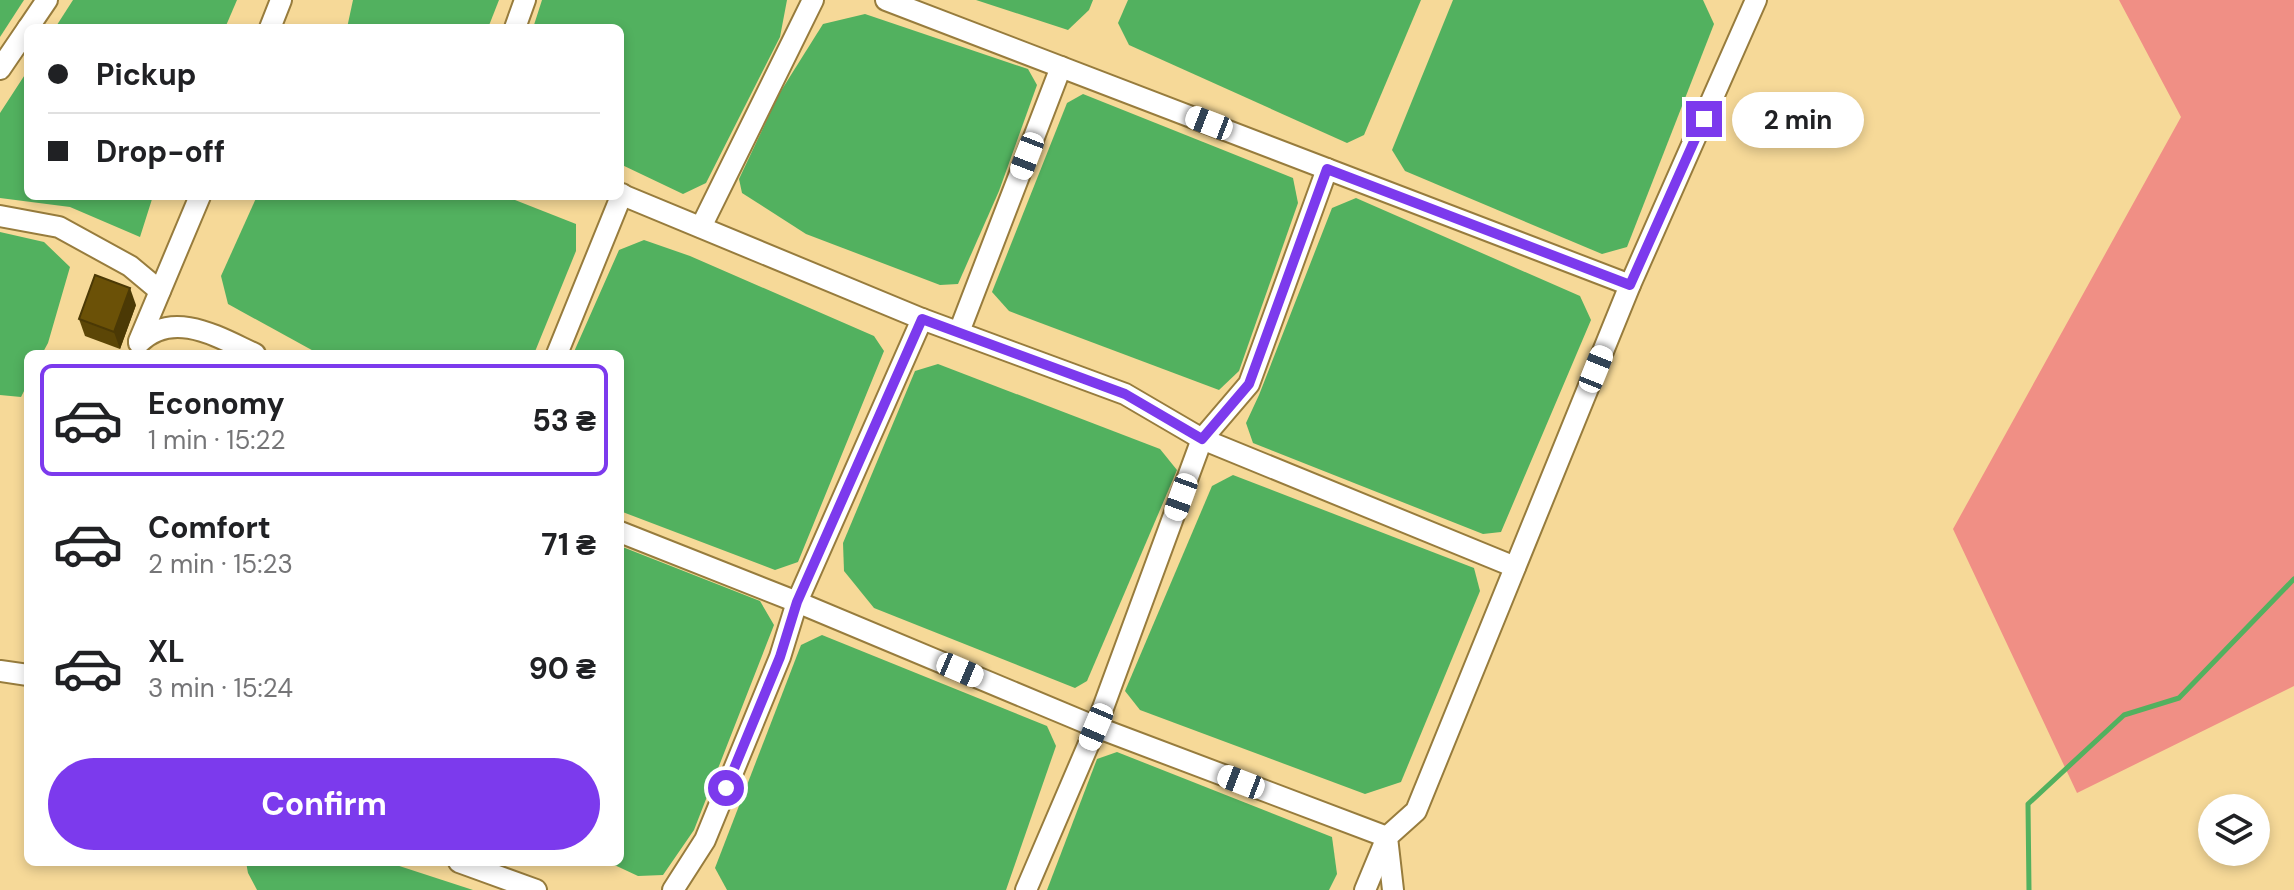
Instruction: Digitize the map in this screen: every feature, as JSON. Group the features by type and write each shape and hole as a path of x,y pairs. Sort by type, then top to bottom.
{"lane":[{"path":"31,24 47,0"},
{"path":"272,24 281,0"},
{"path":"516,24 525,0"},
{"path":"701,227 813,0"},
{"path":"886,0 1630,285"},
{"path":"1365,890 1387,837 1416,811 1630,285 1756,0"},
{"path":"0,69 24,34"},
{"path":"959,332 1061,67"},
{"path":"1026,890 1096,727 1202,439 1249,384 1327,169"},
{"path":"624,195 922,319 1125,394 1202,439 1515,567"},
{"path":"137,348 198,200"},
{"path":"559,350 619,200"},
{"path":"0,216 59,227 130,266 160,291"},
{"path":"673,890 705,840 780,657 797,602 922,319"},
{"path":"137,348 157,329 180,325 216,336 246,350"},
{"path":"624,534 1096,727 1387,837"},
{"path":"0,671 24,671"},
{"path":"1387,837 1393,890"},
{"path":"470,866 536,890"}],"shaded area":[{"path":"0,0 24,0 0,37"},
{"path":"73,0 237,0 227,24 58,24"},
{"path":"353,0 499,0 490,24 348,24"},
{"path":"542,0 787,0 780,37 706,183 683,194 624,166 624,24 534,24"},
{"path":"976,0 1093,0 1089,10 1068,30"},
{"path":"1128,0 1421,0 1364,135 1347,143 1129,45 1118,23"},
{"path":"1453,0 1703,0 1714,24 1627,247 1602,254 1405,171 1392,150"},
{"path":"2119,0 2294,0 2294,686 2077,793 1953,529 2181,117"},
{"path":"865,14 1028,69 1037,85 999,191 958,284 940,285 806,234 742,193 739,179 779,94 823,24"},
{"path":"24,76 24,200 152,200 140,237 70,207 0,198 0,113"},
{"path":"1083,94 1293,178 1298,203 1239,371 1219,390 1009,311 992,292 1067,103"},
{"path":"1356,198 1580,296 1591,320 1501,532 1483,534 1253,443 1246,423 1332,208"},
{"path":"255,200 515,200 576,224 576,251 536,350 312,350 228,304 221,276"},
{"path":"0,232 44,242 70,267 44,350 24,350 24,391 21,397 0,395"},
{"path":"644,240 690,256 874,336 884,351 798,562 775,570 624,513 624,350 575,350 619,250"},
{"path":"938,364 1160,449 1177,470 1087,681 1075,688 874,608 844,571 843,543 915,371"},
{"path":"1233,475 1474,568 1480,591 1401,782 1365,794 1140,710 1125,691 1212,486"},
{"path":"624,548 760,601 774,625 694,830 663,875 638,876 617,866 624,866"},
{"path":"822,635 1047,726 1056,746 1006,890 727,890 715,868 801,645"},
{"path":"1117,752 1332,837 1337,874 1329,890 1047,890 1097,759"},
{"path":"247,866 399,866 473,890 257,890"}],"building":[{"path":"95,275 130,288 114,332 79,319"}],"waterway":[{"path":"2029,890 2028,804 2124,715 2179,698 2294,579"}],"route":[{"path":"726,788 780,657 797,602 922,319 1125,394 1202,439 1249,384 1327,169 1630,285 1704,119"}]}
